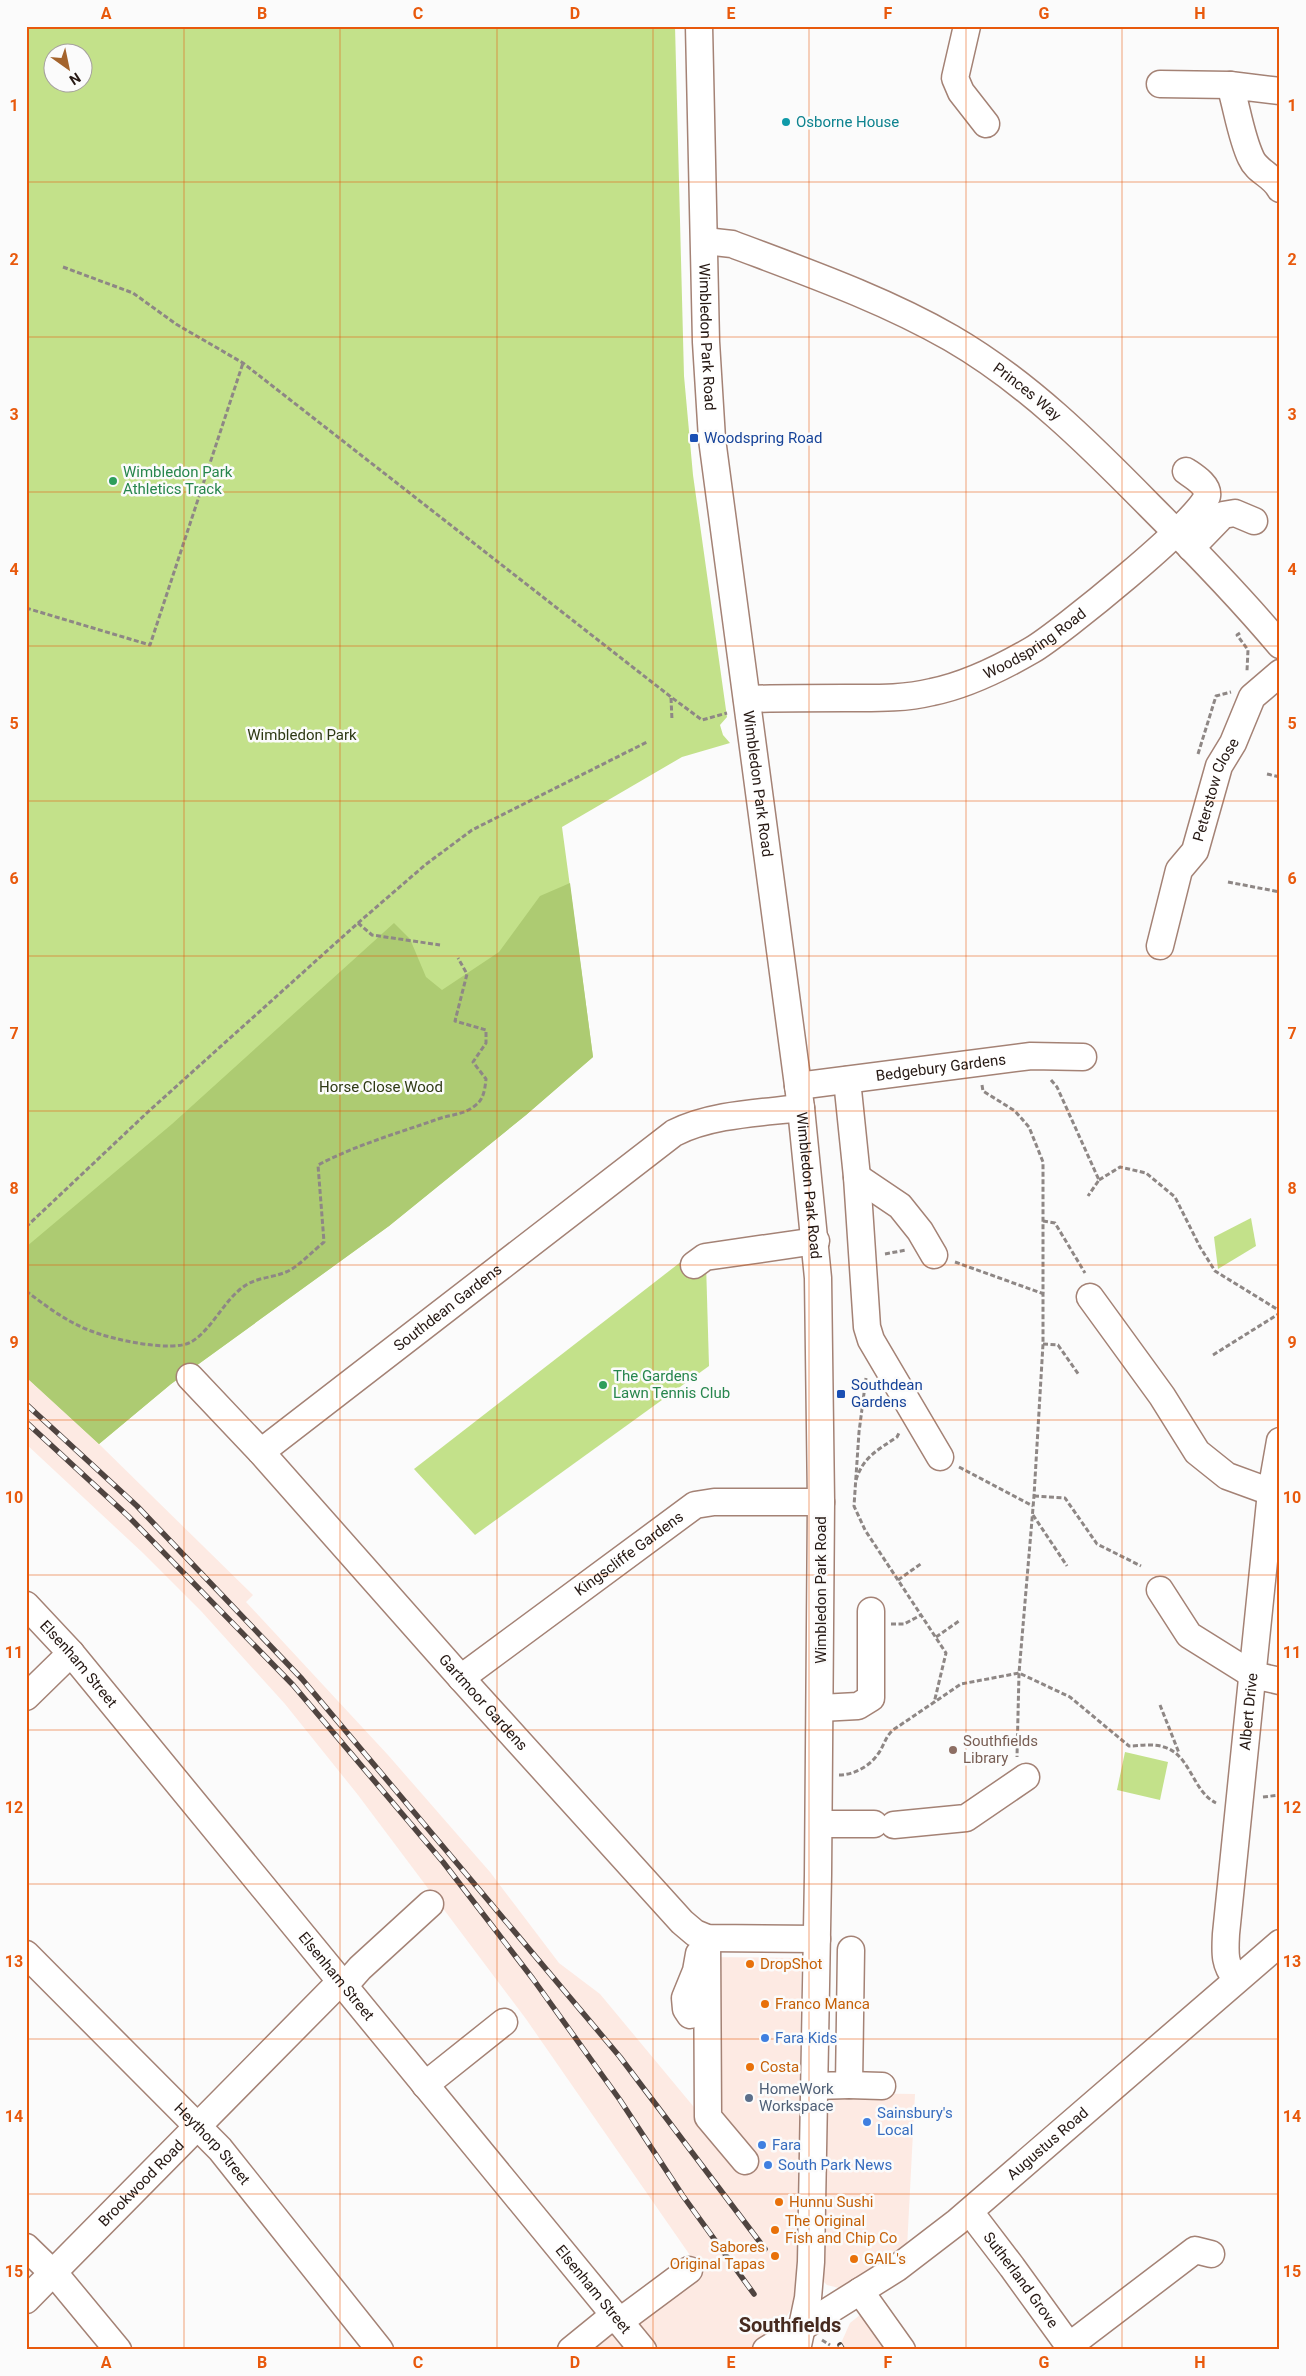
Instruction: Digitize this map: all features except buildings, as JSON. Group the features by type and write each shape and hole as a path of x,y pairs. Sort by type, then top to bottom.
{"street":[{"name":"Wimbledon Park Road","path":"699,26 706,342 712,439 738,706 800,1097 816,1241 821,1389 819,1824 811,2262 800,2338"},
{"path":"967,26 955,78 959,88 986,124"},
{"path":"1160,84 1230,85 1280,91"},
{"path":"1230,85 1251,158 1258,169 1276,181 1280,189"},
{"name":"Princes Way","path":"705,241 732,244 911,316 953,339 1033,395 1104,459 1257,617 1280,645"},
{"path":"1183,540 1207,495 1206,488 1186,471"},
{"path":"1183,540 1223,515 1235,513 1254,521"},
{"name":"Woodspring Road","path":"738,706 891,699 932,692 981,677 1033,650 1063,630 1183,540"},
{"name":"Peterstow Close","path":"1160,946 1179,870 1195,851 1219,766 1229,750 1252,697 1280,673"},
{"name":"Bedgebury Gardens","path":"800,1097 847,1080 1031,1056 1083,1057"},
{"path":"847,1080 857,1178 867,1327 871,1340 940,1456"},
{"name":"Southdean Gardens","path":"261,1452 674,1133 688,1126 800,1097"},
{"path":"857,1178 900,1206 920,1231 934,1254"},
{"path":"694,1265 705,1257 816,1241"},
{"path":"1088,1285 1197,1452 1227,1476 1271,1492"},
{"name":"Gartmoor Gardens","path":"190,1377 261,1452 461,1678 682,1922 705,1937"},
{"name":"Albert Drive","path":"1236,1979 1228,1969 1225,1952 1248,1803 1253,1675 1271,1492 1280,1441"},
{"name":"Kingscliffe Gardens","path":"461,1678 695,1505 714,1502 821,1502"},
{"path":"1160,1590 1188,1635 1253,1675 1280,1681"},
{"name":"Elsenham Street","path":"26,1605 71,1653 643,2350"},
{"path":"820,1708 858,1706 871,1698 871,1617"},
{"path":"26,1697 71,1653"},
{"path":"819,1824 884,1825 966,1818 1026,1776"},
{"name":"Brookwood Road","path":"26,2300 343,1983 430,1904"},
{"path":"705,1937 817,1939"},
{"path":"690,2015 686,2009 685,1998 696,1971 705,1937"},
{"path":"705,1937 708,2117 745,2161"},
{"name":"Augustus Road","path":"766,2350 800,2338 860,2291 920,2251 970,2212 1280,1942"},
{"path":"849,2085 851,1950"},
{"name":"Heythorp Street","path":"26,1954 220,2150 380,2350"},
{"path":"425,2085 504,2022"},
{"path":"814,2086 882,2086"},
{"name":"Sutherland Grove","path":"970,2212 1012,2266 1070,2348"},
{"path":"26,2247 53,2273 118,2350"},
{"path":"1070,2348 1195,2250 1211,2254"},
{"path":"571,2350 689,2270"},
{"path":"860,2291 902,2350"}],"path":[{"path":"63,267 133,293 176,324 243,363 702,720 738,706"},
{"path":"26,608 150,645 243,363"},
{"path":"1246,673 1249,666 1248,650 1237,635 1257,617"},
{"path":"1219,766 1196,760 1216,696 1235,692"},
{"path":"671,697 672,720"},
{"path":"26,1227 143,1116 425,865 472,830 647,742"},
{"path":"1268,774 1280,777"},
{"path":"1228,882 1280,892"},
{"path":"358,923 372,935 440,945"},
{"path":"26,1291 60,1315 91,1331 165,1347 190,1342 214,1320 230,1299 245,1286 260,1278 287,1272 324,1242 318,1165 336,1156 442,1117 462,1114 479,1103 484,1093 486,1079 474,1062 486,1043 486,1030 455,1021 467,974 458,958"},
{"path":"1031,1056 1057,1087 1099,1180"},
{"path":"976,1063 983,1091 1015,1111 1029,1127 1043,1162 1043,1344 1034,1496 1018,1672 1016,1754 1026,1776"},
{"path":"1088,1196 1099,1180 1120,1167 1146,1173 1175,1197 1200,1247 1215,1271 1280,1312 1213,1355"},
{"path":"1043,1221 1054,1223 1088,1285"},
{"path":"863,1264 880,1255 908,1250 934,1254 1044,1294"},
{"path":"1043,1344 1058,1345 1079,1375"},
{"path":"866,1377 854,1485 854,1506 865,1530 946,1653 934,1703"},
{"path":"854,1485 860,1468 872,1453 897,1437 908,1402"},
{"path":"940,1456 1033,1506"},
{"path":"1034,1496 1065,1498 1097,1544 1141,1566"},
{"path":"1032,1515 1067,1566"},
{"path":"898,1580 922,1563"},
{"path":"871,1617 904,1624 921,1615"},
{"path":"936,1638 959,1621"},
{"path":"819,1775 846,1775 858,1771 878,1754 886,1736 893,1730 961,1684 1018,1672 1070,1696 1128,1746 1163,1746 1178,1753"},
{"path":"1160,1705 1178,1753 1206,1798 1248,1803 1280,1795"}],"shaded area":[{"path":"26,1377 99,1444 253,1595 246,1602 388,1755 490,1872 559,1963 600,1994 703,2118 705,1957 801,1958 800,2086 839,2093 915,2094 907,2248 848,2285 839,2288 827,2285 820,2278 796,2294 790,2311 765,2350 565,2350 694,2261 526,2019 358,1795 285,1704 201,1611 143,1553 26,1444"},
{"path":"865,2311 894,2350 838,2350 850,2323"}],"green space":[{"name":"Wimbledon Park","path":"26,26 675,26 684,376 693,475 727,717 720,725 723,735 730,743 682,757 562,827 593,1057 526,1115 389,1226 171,1384 99,1444 26,1377"},
{"name":"Horse Close Wood","path":"570,883 593,1057 526,1115 389,1226 171,1384 99,1444 26,1377 26,1247 172,1124 394,923 410,939 426,977 442,990 499,952 540,896"},
{"path":"1251,1218 1256,1246 1218,1269 1214,1237"},
{"name":"The Gardens Lawn Tennis Club","path":"700,1247 706,1263 709,1366 475,1535 414,1469"},
{"path":"1125,1752 1168,1762 1160,1800 1117,1790"}],"railway":[{"path":"26,1404 137,1506 302,1679 620,2057 765,2249"},
{"path":"26,1422 128,1516 293,1685 443,1862 533,1979 620,2100 683,2196 754,2294"},
{"path":"840,2345 843,2350"}],"place":[{"name":"Osborne House","path":"786,122"},
{"name":"Woodspring Road","path":"694,438"},
{"name":"Wimbledon Park Athletics Track","path":"113,481"},
{"name":"The Gardens Lawn Tennis Club","path":"603,1385"},
{"name":"Southdean Gardens","path":"841,1394"},
{"name":"Southfields Library","path":"953,1750"},
{"name":"DropShot","path":"750,1964"},
{"name":"Franco Manca","path":"765,2004"},
{"name":"Fara Kids","path":"765,2038"},
{"name":"Costa","path":"750,2067"},
{"name":"HomeWork Workspace","path":"749,2098"},
{"name":"Sainsbury's Local","path":"867,2122"},
{"name":"Fara","path":"762,2145"},
{"name":"South Park News","path":"768,2165"},
{"name":"Hunnu Sushi","path":"779,2202"},
{"name":"The Original Fish and Chip Co","path":"775,2230"},
{"name":"Sabores Original Tapas","path":"775,2256"},
{"name":"GAIL's","path":"854,2259"}],"district":[{"name":"Southfields","path":"790,2325"}]}
